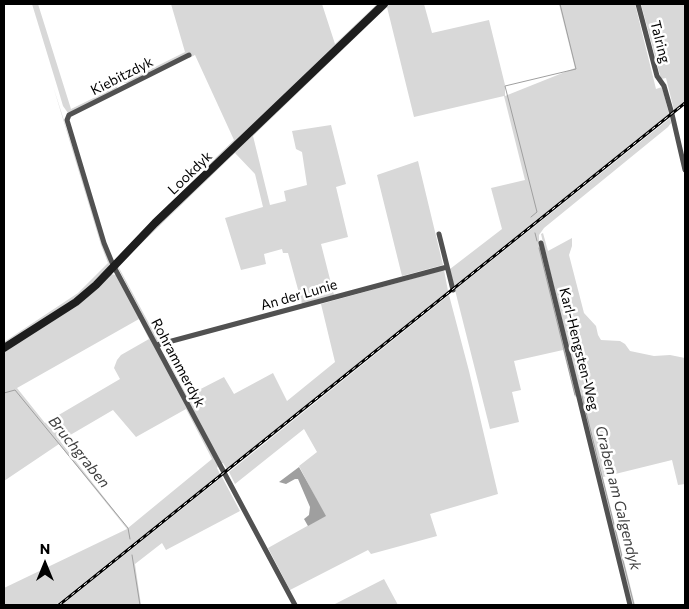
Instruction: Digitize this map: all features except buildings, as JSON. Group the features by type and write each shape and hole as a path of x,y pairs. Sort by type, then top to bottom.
{"street":[{"name":"Lookdyk","path":"4,348 76,302 96,285 113,265 384,4"},
{"name":"Talring","path":"638,4 657,76 664,86 672,114 685,170"},
{"name":"Kiebitzdyk","path":"67,120 69,115 189,55"},
{"name":"Rohrammerdyk","path":"67,120 104,243 113,265 295,605"},
{"path":"439,234 453,290"},
{"name":"Karl-Hengsten-Weg","path":"541,243 630,605"},
{"name":"An der Lunie","path":"157,346 447,267"}],"shaded area":[{"path":"32,4 38,4 71,109 118,86 116,90 68,113 63,106"},
{"path":"171,4 322,4 335,44 377,4 381,4 211,167 208,165 234,140 195,55 189,58 187,54 129,83 123,83 185,52"},
{"path":"386,4 424,4 432,33 489,20 505,85 505,96 575,68 559,4 635,4 656,89 662,87 669,114 454,286 450,269 502,229 491,188 525,180 504,96 414,117 387,7 253,136 270,205 286,201 284,191 307,185 302,152 296,149 292,131 331,125 346,184 336,187 348,237 321,244 334,295 302,304 288,253 283,253 282,249 264,254 266,264 241,270 225,218 263,207 255,174 235,153 118,266 159,342 157,342 117,266 117,263"},
{"path":"641,4 685,4 685,101 674,110 666,78 661,79"},
{"path":"53,86 110,265 73,303 4,345 4,342 78,293 108,263"},
{"path":"670,118 671,123 668,127 544,228 539,235 577,396 575,397 563,350 514,361 521,390 512,392 519,422 490,429 455,290"},
{"path":"418,161 443,265 402,276 377,175"},
{"path":"543,233 548,251 572,238 569,255 584,313 596,326 601,340 620,341 630,351 654,356 670,355 685,358 685,484 678,485 672,460 603,477 635,605 632,605 541,234"},
{"path":"444,270 448,291 227,469 223,463 220,464 161,347 187,396 224,377 234,394 273,373 287,401 335,362 321,304"},
{"path":"110,274 117,275 218,466 220,474 56,605 4,605 4,588 127,529 59,444 4,481 4,351","holes":["139,319 149,339 121,355 117,360 114,368 120,379 45,423 17,388","186,409 212,459 128,528 60,441 113,410 136,437"]},
{"path":"449,295 498,494 430,514 437,536 371,554 368,550 290,590 268,548 325,516 299,466 317,452 304,429 235,484 229,472"},
{"path":"299,467 326,516 308,526 304,519 309,515 310,507 298,479 286,484 279,482"},
{"path":"222,477 240,511 166,550 162,543 135,564 141,605 62,605"},
{"path":"384,579 398,605 333,605"}],"waterway":[{"name":"Graben am Galgendyk","path":"531,217 537,212 505,86 576,69 560,4"},
{"name":"Graben am Galgendyk","path":"535,233 537,241"},
{"name":"Graben am Galgendyk","path":"539,248 575,395"},
{"name":"Bruchgraben","path":"4,393 15,390 128,528 130,539"},
{"name":"Graben am Galgendyk","path":"582,396 634,605"},
{"name":"Bruchgraben","path":"132,555 140,605"}],"railway":[{"path":"59,605 685,103"}]}
